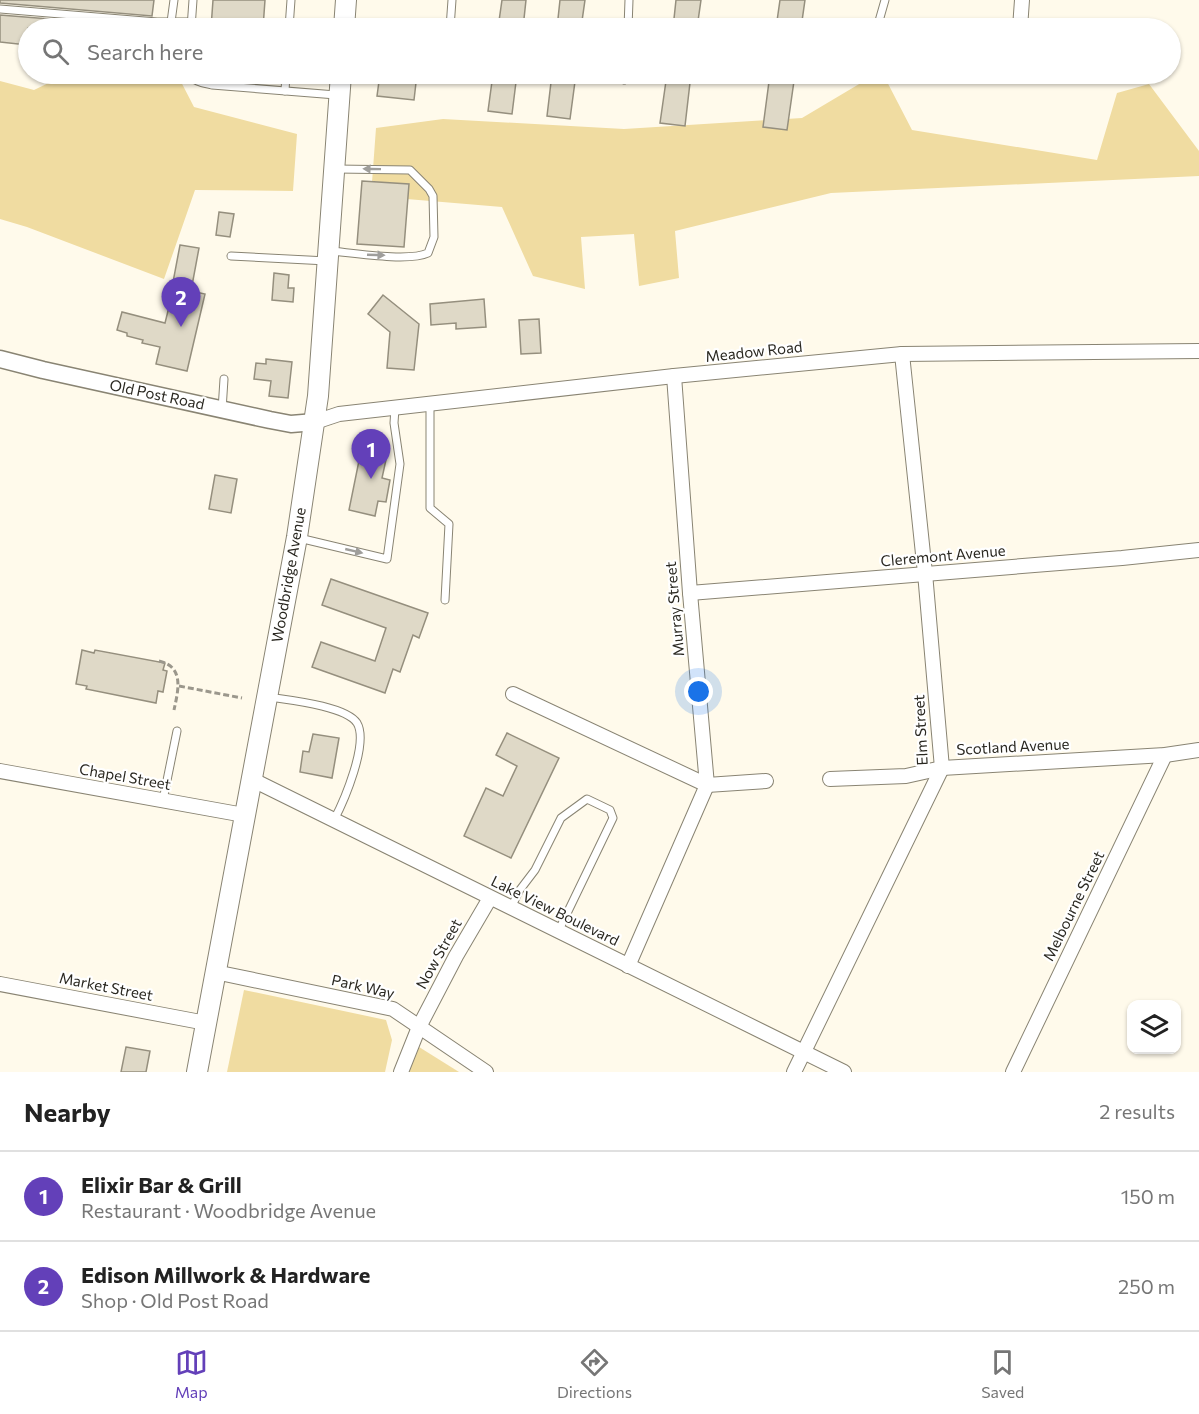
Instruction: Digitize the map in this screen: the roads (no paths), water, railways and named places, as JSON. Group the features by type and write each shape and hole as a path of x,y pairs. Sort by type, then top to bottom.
{"main road":[{"path":"345,18 346,0"},
{"name":"Woodbridge Avenue","path":"197,1072 297,537 315,422 340,84"}],"street":[{"path":"1021,18 1022,0"},
{"name":"Meadow Road","path":"315,422 339,414 674,376 902,354 1199,351"},
{"name":"Elm Street","path":"794,1072 942,768 926,573 902,354"},
{"name":"Old Post Road","path":"0,359 222,410 291,423 315,422"},
{"name":"Murray Street","path":"628,966 707,785 674,376"},
{"name":"Cleremont Avenue","path":"690,594 1199,550"},
{"path":"513,694 707,785 766,781"},
{"name":"Scotland Avenue","path":"830,779 906,776 942,768 1165,755 1199,750"},
{"name":"Melbourne Street","path":"1013,1072 1165,755"},
{"name":"Chapel Street","path":"0,771 244,815"},
{"name":"Lake View Boulevard","path":"251,779 844,1072"},
{"name":"Now Street","path":"401,1072 418,1027 490,898"},
{"name":"Park Way","path":"215,972 393,1010 486,1072"},
{"name":"Market Street","path":"0,984 206,1023"}],"lane":[{"path":"172,18 174,0"},
{"path":"192,18 193,0"},
{"path":"290,18 291,0"},
{"path":"451,18 452,0"},
{"path":"628,18 629,0"},
{"path":"880,18 885,0"},
{"path":"0,9 110,18"},
{"path":"206,84 339,95"},
{"path":"285,84 285,91"},
{"path":"231,256 415,256 428,253 434,237 433,196 410,170 334,168"},
{"path":"222,410 224,379"},
{"path":"430,404 430,508 449,524 445,600"},
{"path":"297,537 387,559 400,464 394,423 395,408"},
{"path":"266,696 332,709 353,719 358,724 360,737 351,782 334,820"},
{"path":"163,800 177,731"},
{"path":"510,908 519,891 535,870 561,818 587,799 610,810 613,818 558,932"}],"place":[{"name":"Edison Millwork & Hardware","path":"181,327"},
{"name":"Elixir Bar & Grill","path":"371,479"}]}
